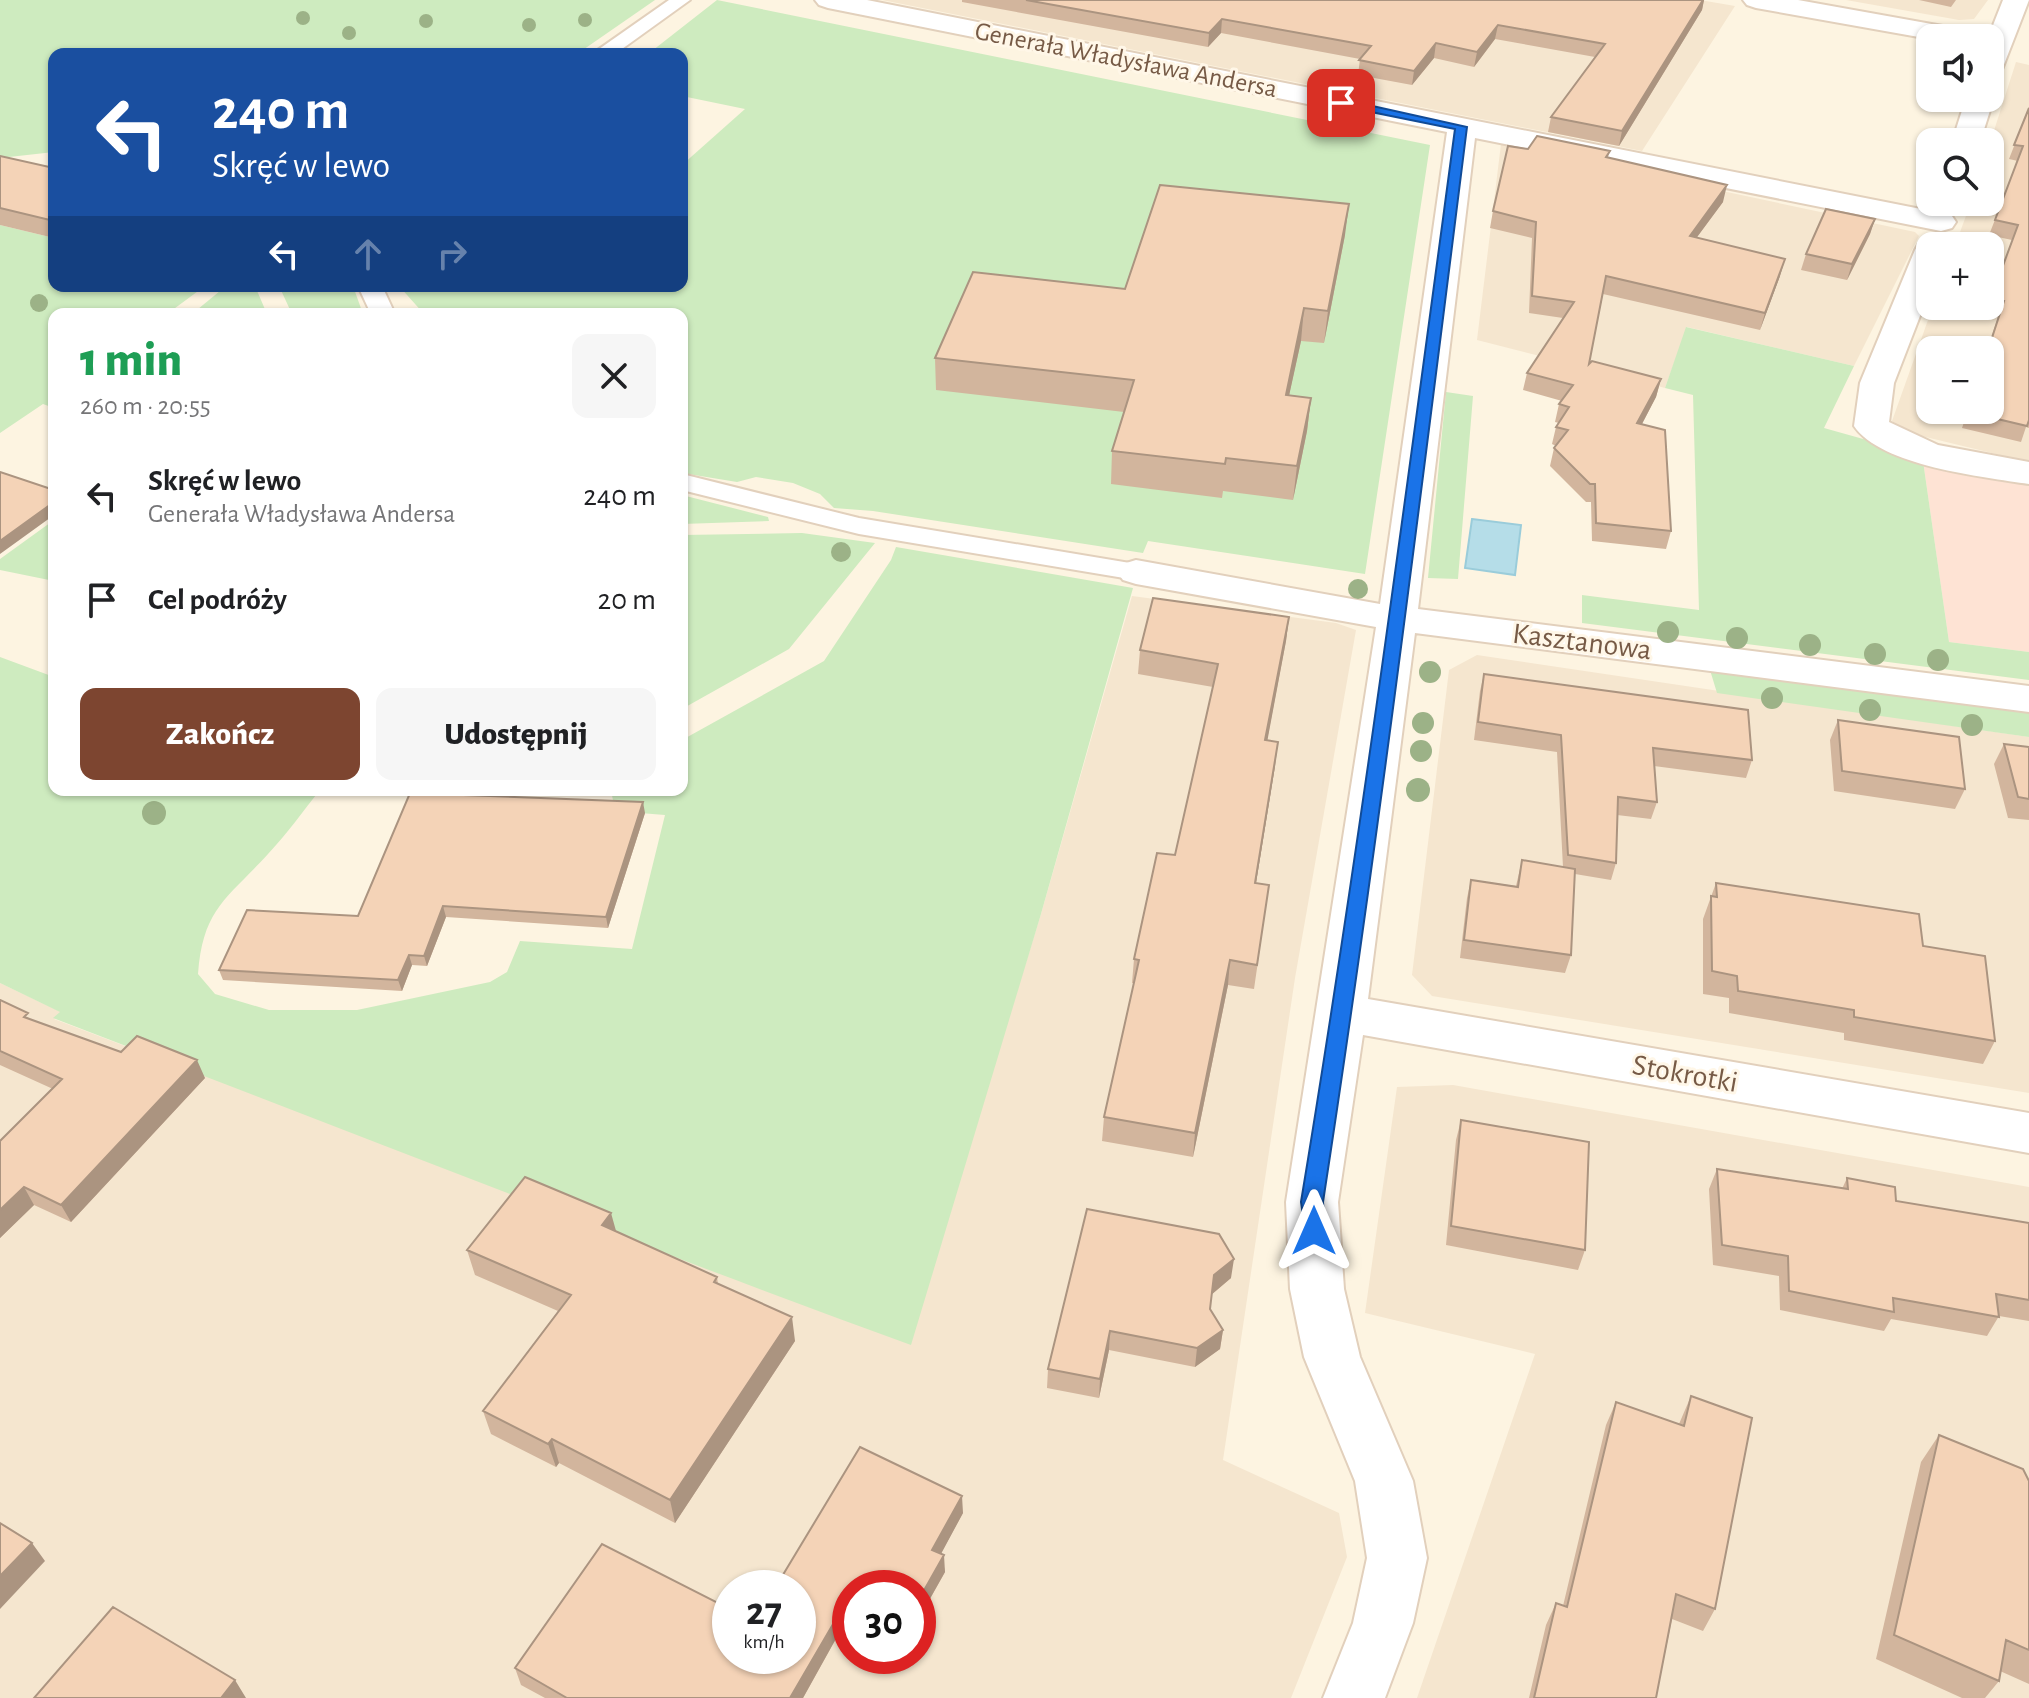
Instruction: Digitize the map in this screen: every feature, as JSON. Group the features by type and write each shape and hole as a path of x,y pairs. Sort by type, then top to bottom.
{"street":[{"name":"Generała Władysława Andersa","path":"828,0 1462,127 1938,230"},
{"path":"1756,0 1916,29"},
{"path":"2004,26 2016,0"},
{"path":"2004,51 2029,50"},
{"path":"1354,1698 1383,1623 1397,1558 1384,1481 1332,1357 1317,1289 1312,1202 1342,1013 1397,619 1462,127"},
{"path":"1938,230 1877,383 1871,426 1902,444 1990,467 2029,473"},
{"name":"Kasztanowa","path":"1136,572 1397,619 2029,699"},
{"name":"Stokrotki","path":"1342,1013 2029,1133"}],"lane":[{"path":"611,48 681,0"},
{"path":"688,483 859,526 1136,572"}],"shaded area":[{"path":"882,0 1700,0 1735,6 1642,151"},
{"path":"1846,0 1988,0 1974,19 1959,20"},
{"path":"2016,62 2029,65 2029,462 1905,432 1892,421 1916,354 1916,424 2004,424 2004,336 1922,336 1928,320 2004,320 2004,232 1960,232 1966,216 2004,216 2004,128 1995,128 2000,112 2004,112 2004,99"},
{"path":"1501,144 1916,233 1916,242 1854,366 1687,327 1665,388 1477,340"},
{"path":"1923,461 2029,485 2029,652 1949,642"},
{"path":"1132,596 1336,623 1356,630 1295,978 1223,1460 1339,1513 1347,1557 1291,1698 0,1698 0,983 61,1012 54,1019 146,1054 964,1162 1041,914"},
{"path":"1477,655 2029,737 2029,1093 1432,996 1412,975 1449,670"},
{"path":"1453,1085 2029,1187 2029,1698 1417,1698 1535,1354 1365,1313 1397,1087"}],"green space":[{"path":"0,0 655,0 586,48 48,48 48,153 0,158"},
{"path":"717,0 1430,145 1365,574 1148,541 1143,553 873,511 834,508 820,494 793,483 756,477 737,482 688,474 688,308 419,308 404,292 688,292 688,160 745,109 688,97 688,48 656,48"},
{"path":"0,225 48,237 48,292 197,292 175,308 48,308 48,406 43,404 0,433"},
{"path":"219,292 258,292 264,308 199,308"},
{"path":"282,292 355,292 361,308 289,308"},
{"path":"1686,327 1854,366 1824,428 1881,444 1923,461 1949,642 2029,652 2029,680 1582,623 1582,595 1699,610 1693,395 1665,388"},
{"path":"1446,392 1473,396 1458,579 1428,578"},
{"path":"688,497 768,517 769,521 688,524"},
{"path":"48,524 48,580 0,570 0,559"},
{"path":"802,533 875,543 789,649 688,706 688,535"},
{"path":"896,547 1133,588 1041,914 911,1345 53,1018 60,1012 0,983 0,657 48,675 48,796 315,796 220,906 205,934 198,974 215,994 269,1010 357,1010 490,982 507,972 520,941 632,949 665,815 615,811 612,796 688,796 688,737 824,661 891,560"},
{"path":"1710,670 2029,713 2029,737 1717,693"}],"water":[{"path":"1472,519 1521,525 1515,575 1465,568"}],"building":[{"path":"1026,0 1703,0 1622,131 1551,117 1605,44 1498,25 1477,52 1436,43 1414,71 1359,60 1371,46 1222,19 1209,33"},
{"path":"2029,108 2027,426 2004,421 2004,336 1993,336 1998,320 2004,320 2004,263 2018,225 1995,220 1997,216 2004,216 2004,196 2023,146 2014,145"},
{"path":"1537,136 1610,151 1606,157 1727,185 1690,236 1785,259 1765,313 1606,276 1589,364 1592,361 1661,379 1637,423 1665,430 1671,531 1596,523 1595,484 1590,484 1554,448 1568,430 1556,427 1569,407 1559,404 1573,385 1527,373 1574,302 1532,296 1536,222 1493,211 1508,146 1528,149"},
{"path":"0,156 48,167 48,220 0,208"},
{"path":"1160,185 1349,204 1328,311 1304,308 1286,395 1311,398 1297,466 1226,458 1225,464 1112,451 1134,380 935,358 973,272 1125,289"},
{"path":"1826,209 1875,219 1852,264 1806,254"},
{"path":"0,472 48,488 48,506 0,541"},
{"path":"1153,598 1289,617 1265,740 1278,742 1255,883 1269,885 1257,965 1230,960 1195,1133 1104,1117 1139,960 1134,959 1157,853 1175,855 1218,664 1140,650"},
{"path":"1484,674 1748,710 1752,760 1653,748 1657,802 1618,797 1616,863 1568,855 1561,735 1478,722"},
{"path":"1838,720 1959,737 1965,789 1842,771"},
{"path":"2004,744 2029,747 2029,799 2018,797"},
{"path":"409,796 643,802 606,917 443,906 424,956 409,955 398,980 219,970 247,910 358,916"},
{"path":"1522,860 1575,869 1571,955 1464,940 1471,880 1518,887"},
{"path":"1716,883 1919,914 1923,946 1985,956 1995,1041 1854,1017 1854,1010 1738,991 1737,976 1712,971 1711,896 1717,897"},
{"path":"0,1000 28,1013 24,1017 121,1052 137,1036 197,1060 61,1205 24,1187 0,1210 0,1141 62,1079 0,1051"},
{"path":"1461,1120 1589,1142 1585,1250 1451,1226"},
{"path":"1717,1169 1848,1189 1847,1178 1895,1187 1896,1201 2029,1223 2029,1300 1996,1294 1999,1317 1893,1298 1894,1312 1789,1291 1788,1256 1722,1245"},
{"path":"525,1177 611,1213 602,1225 717,1277 714,1282 792,1317 670,1500 552,1439 548,1444 483,1411 571,1295 467,1250"},
{"path":"1087,1209 1219,1234 1234,1259 1214,1275 1210,1309 1223,1330 1197,1348 1110,1331 1100,1379 1048,1369"},
{"path":"1691,1396 1752,1418 1715,1609 1676,1594 1656,1698 1534,1698 1556,1603 1567,1607 1616,1402 1684,1426"},
{"path":"1939,1435 2023,1469 2029,1481 2029,1650 2006,1640 1999,1681 1894,1635"},
{"path":"860,1447 962,1496 932,1550 944,1555 936,1570 832,1570 832,1626 816,1653 816,1570 786,1570"},
{"path":"0,1523 32,1543 0,1576"},
{"path":"602,1544 712,1600 712,1674 804,1674 790,1698 567,1698 515,1668"},
{"path":"113,1607 235,1680 221,1698 34,1698"}],"route":[{"path":"1314,1231 1312,1202 1342,1013 1397,619 1462,127 1341,103"}]}
